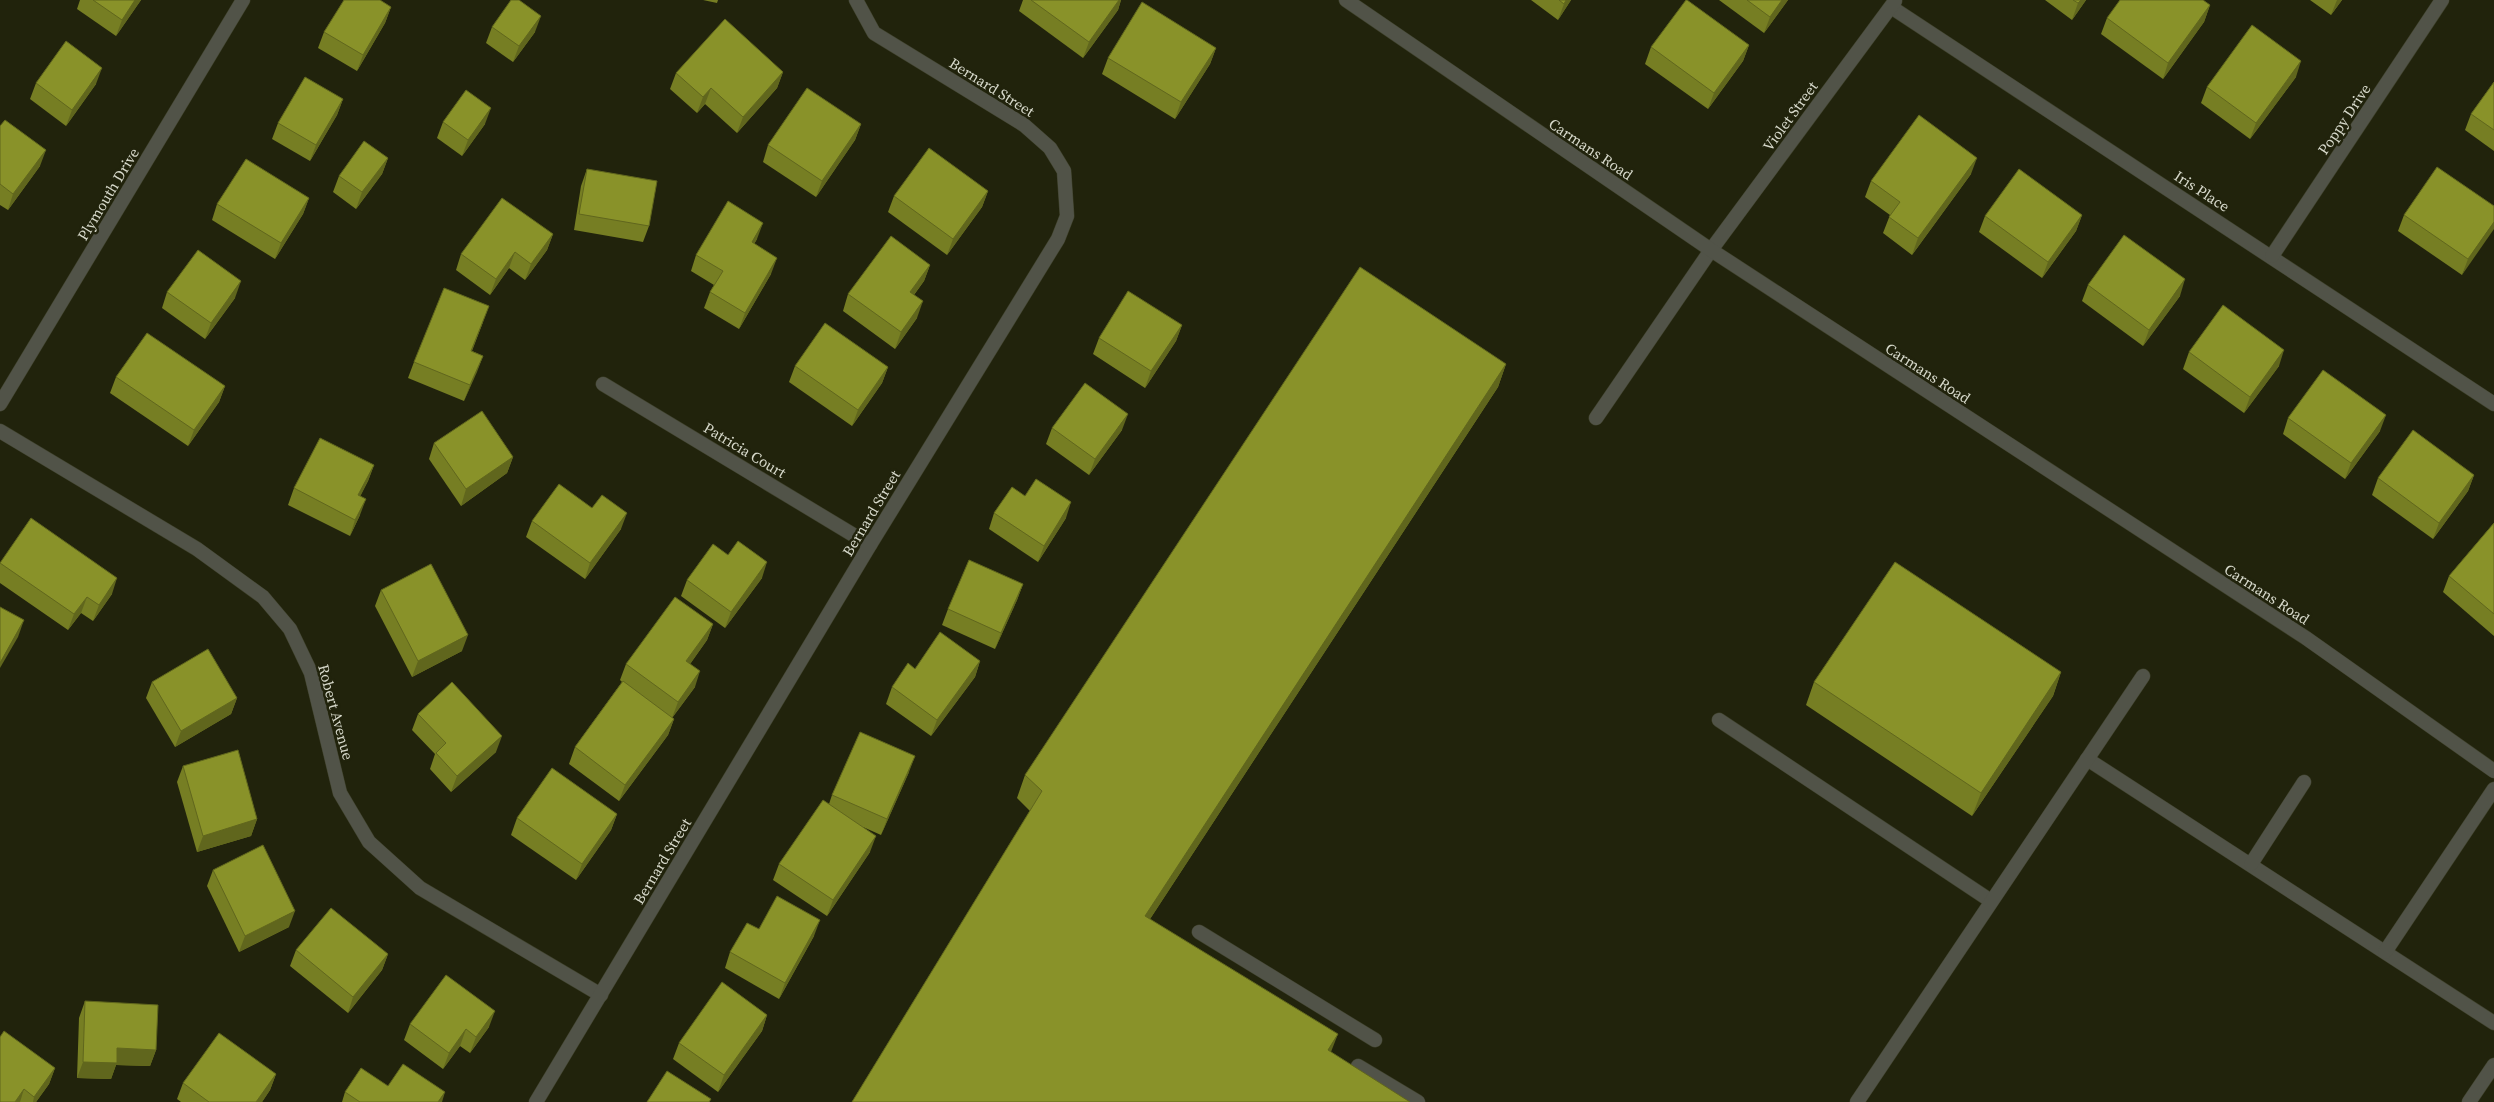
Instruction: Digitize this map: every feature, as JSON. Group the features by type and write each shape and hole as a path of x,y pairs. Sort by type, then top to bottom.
{"street":[{"name":"Plymouth Drive","path":"0,404 243,0"},
{"name":"Bernard Street","path":"536,1102 870,545 1058,239 1067,216 1064,171 1050,148 1024,125 874,34 856,0"},
{"name":"Carmans Road","path":"1346,0 1711,250 2306,638 2494,771"},
{"name":"Poppy Drive","path":"2272,256 2442,0"},
{"name":"Violet Street","path":"1596,418 1711,250 1893,3"},
{"name":"Iris Place","path":"1893,3 2494,404"},
{"name":"Patricia Court","path":"603,384 870,545"},
{"name":"Robert Avenue","path":"0,431 197,549 263,597 290,629 311,672 340,793 369,842 420,888 601,996"},
{"path":"1857,1102 2143,676"},
{"path":"1718,720 1991,901"},
{"path":"2087,759 2494,1023"},
{"path":"2251,864 2304,782"},
{"path":"2385,952 2494,789"},
{"path":"1199,932 1375,1040"},
{"path":"2469,1102 2494,1065"},
{"path":"1358,1066 1418,1102"}],"building":[{"path":"93,0 135,0 122,20"},
{"path":"344,0 380,0 391,7 363,55 324,32"},
{"path":"511,0 519,0 541,16 519,46 492,27"},
{"path":"1031,0 1119,0 1089,42"},
{"path":"1686,0 1749,45 1714,93 1651,47"},
{"path":"1747,0 1782,0 1770,17"},
{"path":"2120,0 2203,0 2210,5 2168,63 2107,18"},
{"path":"1142,2 1216,48 1181,102 1108,58"},
{"path":"725,19 783,72 743,117 711,88 703,97 676,73"},
{"path":"2252,25 2301,61 2256,123 2207,87"},
{"path":"66,41 102,68 72,110 36,83"},
{"path":"305,77 343,99 316,145 278,123"},
{"path":"2494,82 2494,130 2471,114"},
{"path":"807,88 861,124 822,181 768,145"},
{"path":"466,90 491,108 468,140 443,122"},
{"path":"1919,115 1977,158 1918,238 1889,217 1900,202 1871,181"},
{"path":"5,120 46,150 13,194 0,184 0,126"},
{"path":"364,141 388,158 362,192 339,176"},
{"path":"929,148 988,191 953,239 894,196"},
{"path":"246,159 309,198 281,243 217,204"},
{"path":"2437,167 2494,206 2494,222 2468,259 2404,215"},
{"path":"587,169 657,181 649,226 579,214"},
{"path":"2019,169 2082,215 2048,262 1985,216"},
{"path":"502,198 553,234 531,264 515,252 496,279 461,254"},
{"path":"728,201 763,223 752,242 777,258 745,313 710,292 723,271 696,255"},
{"path":"2124,235 2185,279 2149,330 2088,285"},
{"path":"891,236 930,265 910,292 923,301 901,332 848,294"},
{"path":"198,250 241,281 211,323 167,292"},
{"path":"1360,267 1506,364 1145,916 1338,1034 1328,1050 1410,1102 852,1102 1042,791 1025,775"},
{"path":"444,288 489,306 471,351 483,356 470,385 414,362"},
{"path":"1128,291 1182,325 1151,371 1099,338"},
{"path":"2223,305 2284,350 2250,397 2189,352"},
{"path":"825,323 888,367 858,410 795,366"},
{"path":"147,333 225,386 194,430 116,377"},
{"path":"2323,370 2386,415 2351,463 2288,418"},
{"path":"1085,383 1128,414 1095,459 1052,428"},
{"path":"482,411 513,457 466,489 434,443"},
{"path":"2413,430 2474,475 2439,523 2378,478"},
{"path":"320,438 374,465 358,495 366,499 355,520 294,488"},
{"path":"1036,479 1071,502 1044,546 994,513 1012,487 1025,496"},
{"path":"559,484 592,508 602,495 627,513 590,563 532,521"},
{"path":"31,518 117,578 99,605 87,597 74,614 0,563"},
{"path":"2494,523 2494,614 2449,576"},
{"path":"738,541 767,562 731,612 687,580 713,544 728,555"},
{"path":"969,560 1023,584 1001,633 948,609"},
{"path":"1895,562 2061,672 1981,793 1814,682"},
{"path":"431,564 468,635 418,661 381,590"},
{"path":"675,597 713,624 686,661 700,671 678,702 626,664"},
{"path":"0,607 24,620 0,663"},
{"path":"940,632 980,661 937,720 892,687 908,663 915,669"},
{"path":"208,649 237,698 181,731 152,682"},
{"path":"623,681 674,719 625,785 575,747"},
{"path":"452,682 502,736 457,776 436,753 446,743 418,714"},
{"path":"860,732 915,756 887,819 832,795"},
{"path":"238,750 257,819 203,836 183,766"},
{"path":"552,768 617,814 582,864 517,818"},
{"path":"823,800 876,836 833,900 779,864"},
{"path":"263,845 295,911 245,936 213,870"},
{"path":"777,896 820,920 785,983 730,952 747,923 759,929"},
{"path":"331,908 388,954 353,997 296,950"},
{"path":"446,975 495,1011 476,1037 466,1029 449,1053 410,1024"},
{"path":"722,982 767,1015 724,1075 679,1043"},
{"path":"85,1001 158,1005 156,1050 117,1048 117,1063 83,1062"},
{"path":"4,1031 55,1068 34,1097 24,1089 15,1102 0,1102 0,1037"},
{"path":"219,1033 276,1074 256,1102 209,1102 183,1083"},
{"path":"403,1064 445,1092 438,1102 360,1102 345,1092 361,1068 388,1086"},
{"path":"667,1071 711,1099 709,1102 647,1102"}]}
